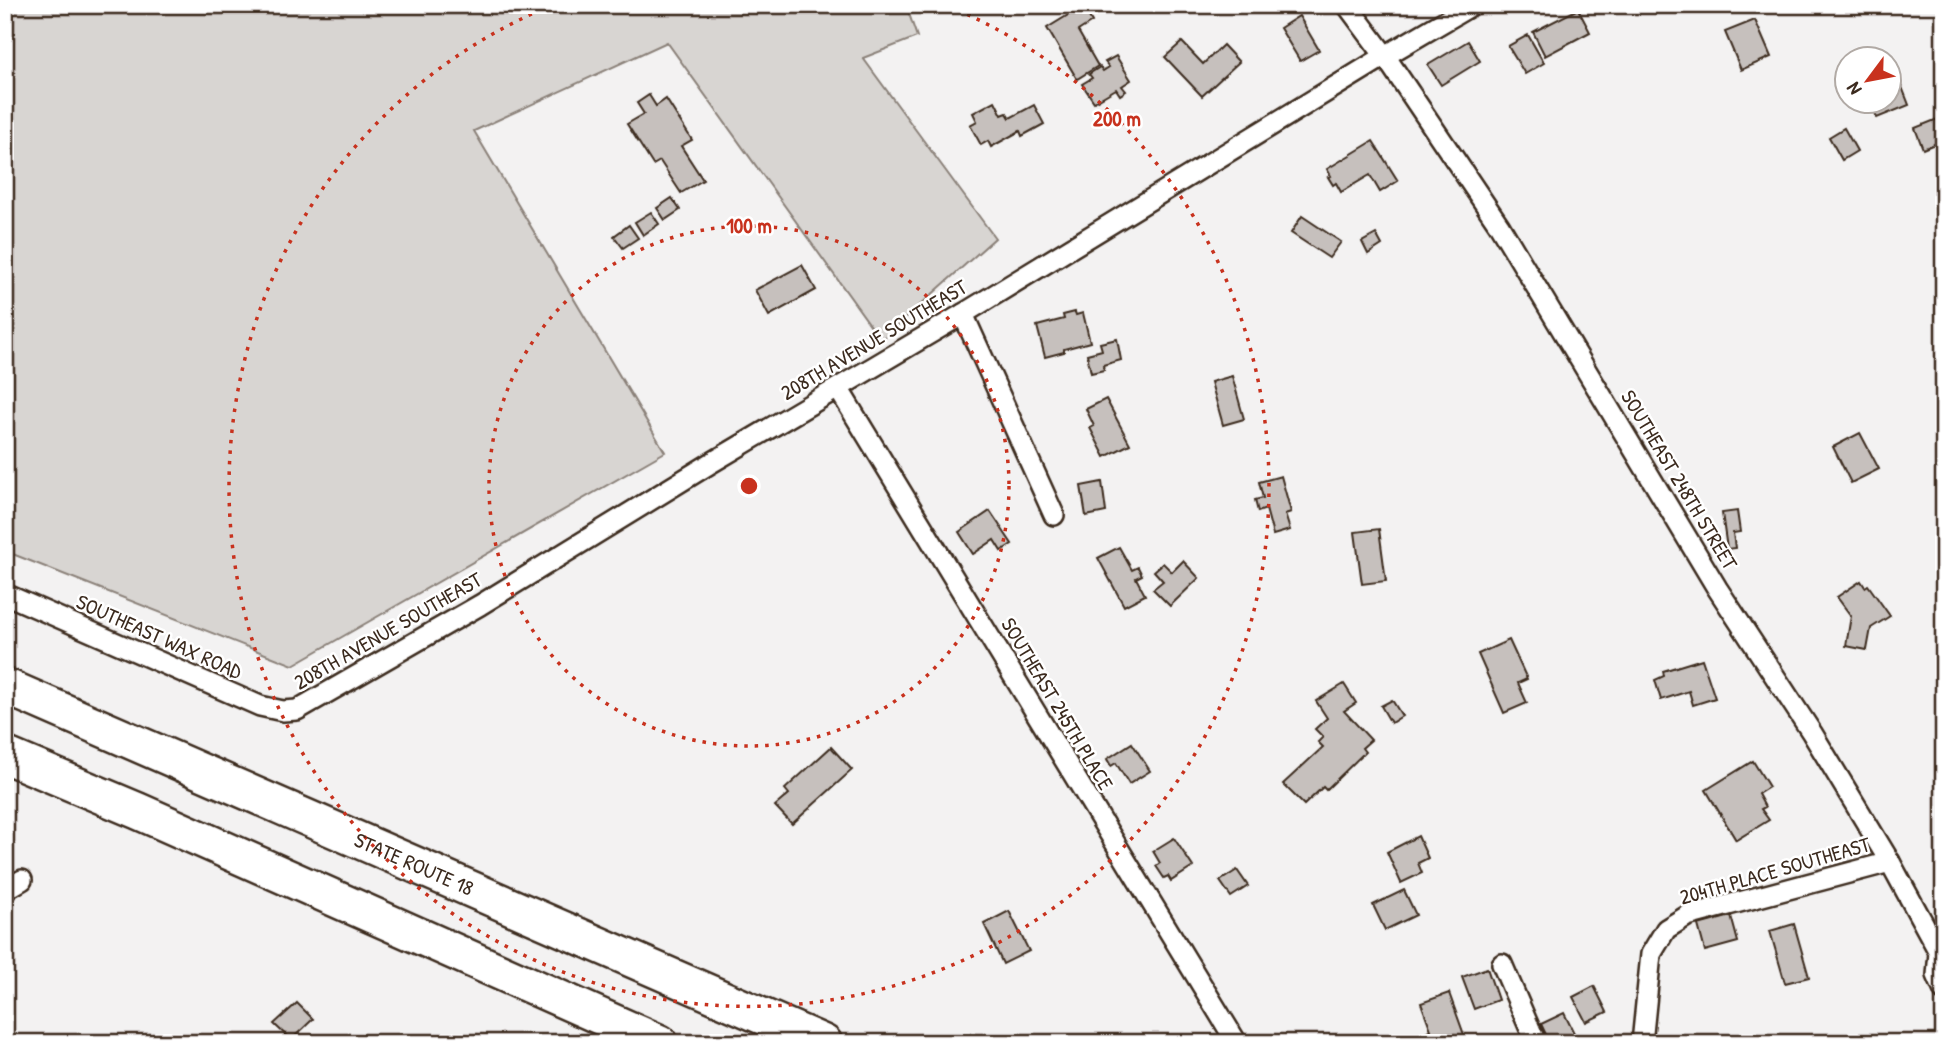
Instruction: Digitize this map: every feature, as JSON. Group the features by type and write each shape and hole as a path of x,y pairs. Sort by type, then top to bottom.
{"highway":[{"name":"STATE ROUTE 18","path":"5,686 824,1043"},
{"path":"5,755 138,811 660,1043"}],"street":[{"name":"SOUTHEAST 248TH STREET","path":"1347,5 1385,56 1499,225 1717,588 1812,733 1941,951 1937,975 1944,991"},
{"name":"208TH AVENUE SOUTHEAST","path":"297,710 481,605 711,463 963,314 1472,5"},
{"path":"963,314 1054,515"},
{"name":"SOUTHEAST 245TH PLACE","path":"838,388 1237,1043"},
{"name":"SOUTHEAST WAX ROAD","path":"5,594 260,706 283,711 297,710"},
{"name":"204TH PLACE SOUTHEAST","path":"1642,1043 1651,954 1667,929 1687,916 1890,862"},
{"path":"1502,964 1536,1043"}],"shaded area":[{"path":"5,5 906,5 917,37 863,58 995,238 881,340 667,42 474,131 665,452 293,665 5,551"}],"building":[{"path":"1083,6 1092,22 1078,31 1098,66 1077,79 1047,28"},
{"path":"1578,9 1590,32 1545,56 1533,32"},
{"path":"1299,16 1319,50 1300,61 1280,28"},
{"path":"1755,20 1771,57 1741,70 1725,32"},
{"path":"1528,35 1544,63 1525,74 1508,46"},
{"path":"1468,41 1480,61 1441,85 1428,65"},
{"path":"1182,42 1203,64 1223,45 1239,62 1202,96 1165,57"},
{"path":"1116,56 1131,80 1122,86 1126,91 1120,95 1116,89 1094,102 1082,84 1092,78 1089,74 1100,67 1103,71 1109,67 1105,62"},
{"path":"1904,92 1909,105 1904,107"},
{"path":"649,95 656,106 666,99 692,140 681,146 703,180 681,193 660,161 653,165 627,124 644,114 637,103"},
{"path":"995,101 1002,115 1007,113 1010,118 1034,105 1044,124 1022,136 1020,131 991,147 988,141 981,145 970,125 977,121 973,113"},
{"path":"1940,118 1944,127 1944,140 1923,149 1915,128"},
{"path":"1844,128 1857,151 1842,160 1829,137"},
{"path":"1373,141 1398,181 1380,192 1370,175 1341,192 1336,183 1333,185 1328,177 1331,176 1327,169"},
{"path":"672,198 680,210 665,220 657,208"},
{"path":"651,212 659,224 643,235 635,222"},
{"path":"1302,216 1341,242 1329,258 1291,233"},
{"path":"629,225 638,238 623,248 614,236"},
{"path":"1376,234 1382,245 1368,254 1362,242"},
{"path":"802,265 816,290 769,316 755,290"},
{"path":"1075,312 1076,315 1083,313 1090,342 1045,357 1037,326 1064,319 1063,315"},
{"path":"1117,339 1121,360 1103,365 1104,370 1091,373 1087,354 1102,350 1100,343"},
{"path":"1232,376 1244,419 1223,425 1211,382"},
{"path":"1106,399 1130,444 1105,457 1090,428 1094,426 1086,409"},
{"path":"1860,433 1879,469 1851,483 1833,447"},
{"path":"1281,476 1291,512 1285,514 1290,530 1273,535 1266,509 1258,512 1255,500 1263,498 1259,482"},
{"path":"1102,482 1106,512 1086,516 1081,486"},
{"path":"990,511 1012,544 1001,551 994,540 973,554 959,532"},
{"path":"1737,511 1740,532 1733,533 1735,548 1727,549 1722,513"},
{"path":"1379,529 1386,581 1362,584 1355,532"},
{"path":"1119,547 1132,570 1138,567 1142,575 1136,578 1145,595 1124,606 1098,558"},
{"path":"1183,561 1199,578 1170,606 1153,589 1163,581 1154,571 1163,563 1172,572"},
{"path":"1861,581 1865,587 1868,585 1890,616 1871,628 1867,650 1846,646 1851,616 1837,597"},
{"path":"1509,640 1527,679 1518,683 1527,703 1504,713 1478,654"},
{"path":"1702,659 1715,698 1693,705 1689,691 1661,700 1655,680 1664,676 1663,671"},
{"path":"1344,684 1356,703 1344,711 1371,740 1362,748 1365,752 1326,790 1323,787 1304,805 1283,784 1323,747 1318,742 1323,737 1315,729 1327,718 1316,701"},
{"path":"1392,700 1402,716 1391,723 1381,706"},
{"path":"1132,743 1150,771 1129,784 1116,763 1111,766 1107,759"},
{"path":"831,747 852,770 792,824 775,806 789,794 785,789"},
{"path":"1753,761 1769,787 1758,794 1765,807 1761,809 1769,820 1736,840 1706,790"},
{"path":"1418,836 1428,858 1418,863 1422,873 1401,883 1387,852"},
{"path":"1174,838 1193,867 1171,881 1168,876 1164,878 1156,866 1160,863 1153,851"},
{"path":"1237,870 1248,886 1231,897 1220,881"},
{"path":"1404,890 1416,915 1385,930 1373,905"},
{"path":"1009,911 1029,951 1003,964 984,924"},
{"path":"1731,916 1738,942 1705,951 1698,925"},
{"path":"1794,924 1809,977 1785,983 1770,931"},
{"path":"1487,968 1498,1000 1474,1009 1462,977"},
{"path":"1594,986 1607,1012 1586,1022 1573,997"},
{"path":"1449,993 1467,1043 1427,1043 1423,1033 1431,1030 1421,1003"},
{"path":"297,1003 313,1019 291,1040 274,1024"},
{"path":"1564,1013 1579,1043 1550,1043 1541,1024"}]}
